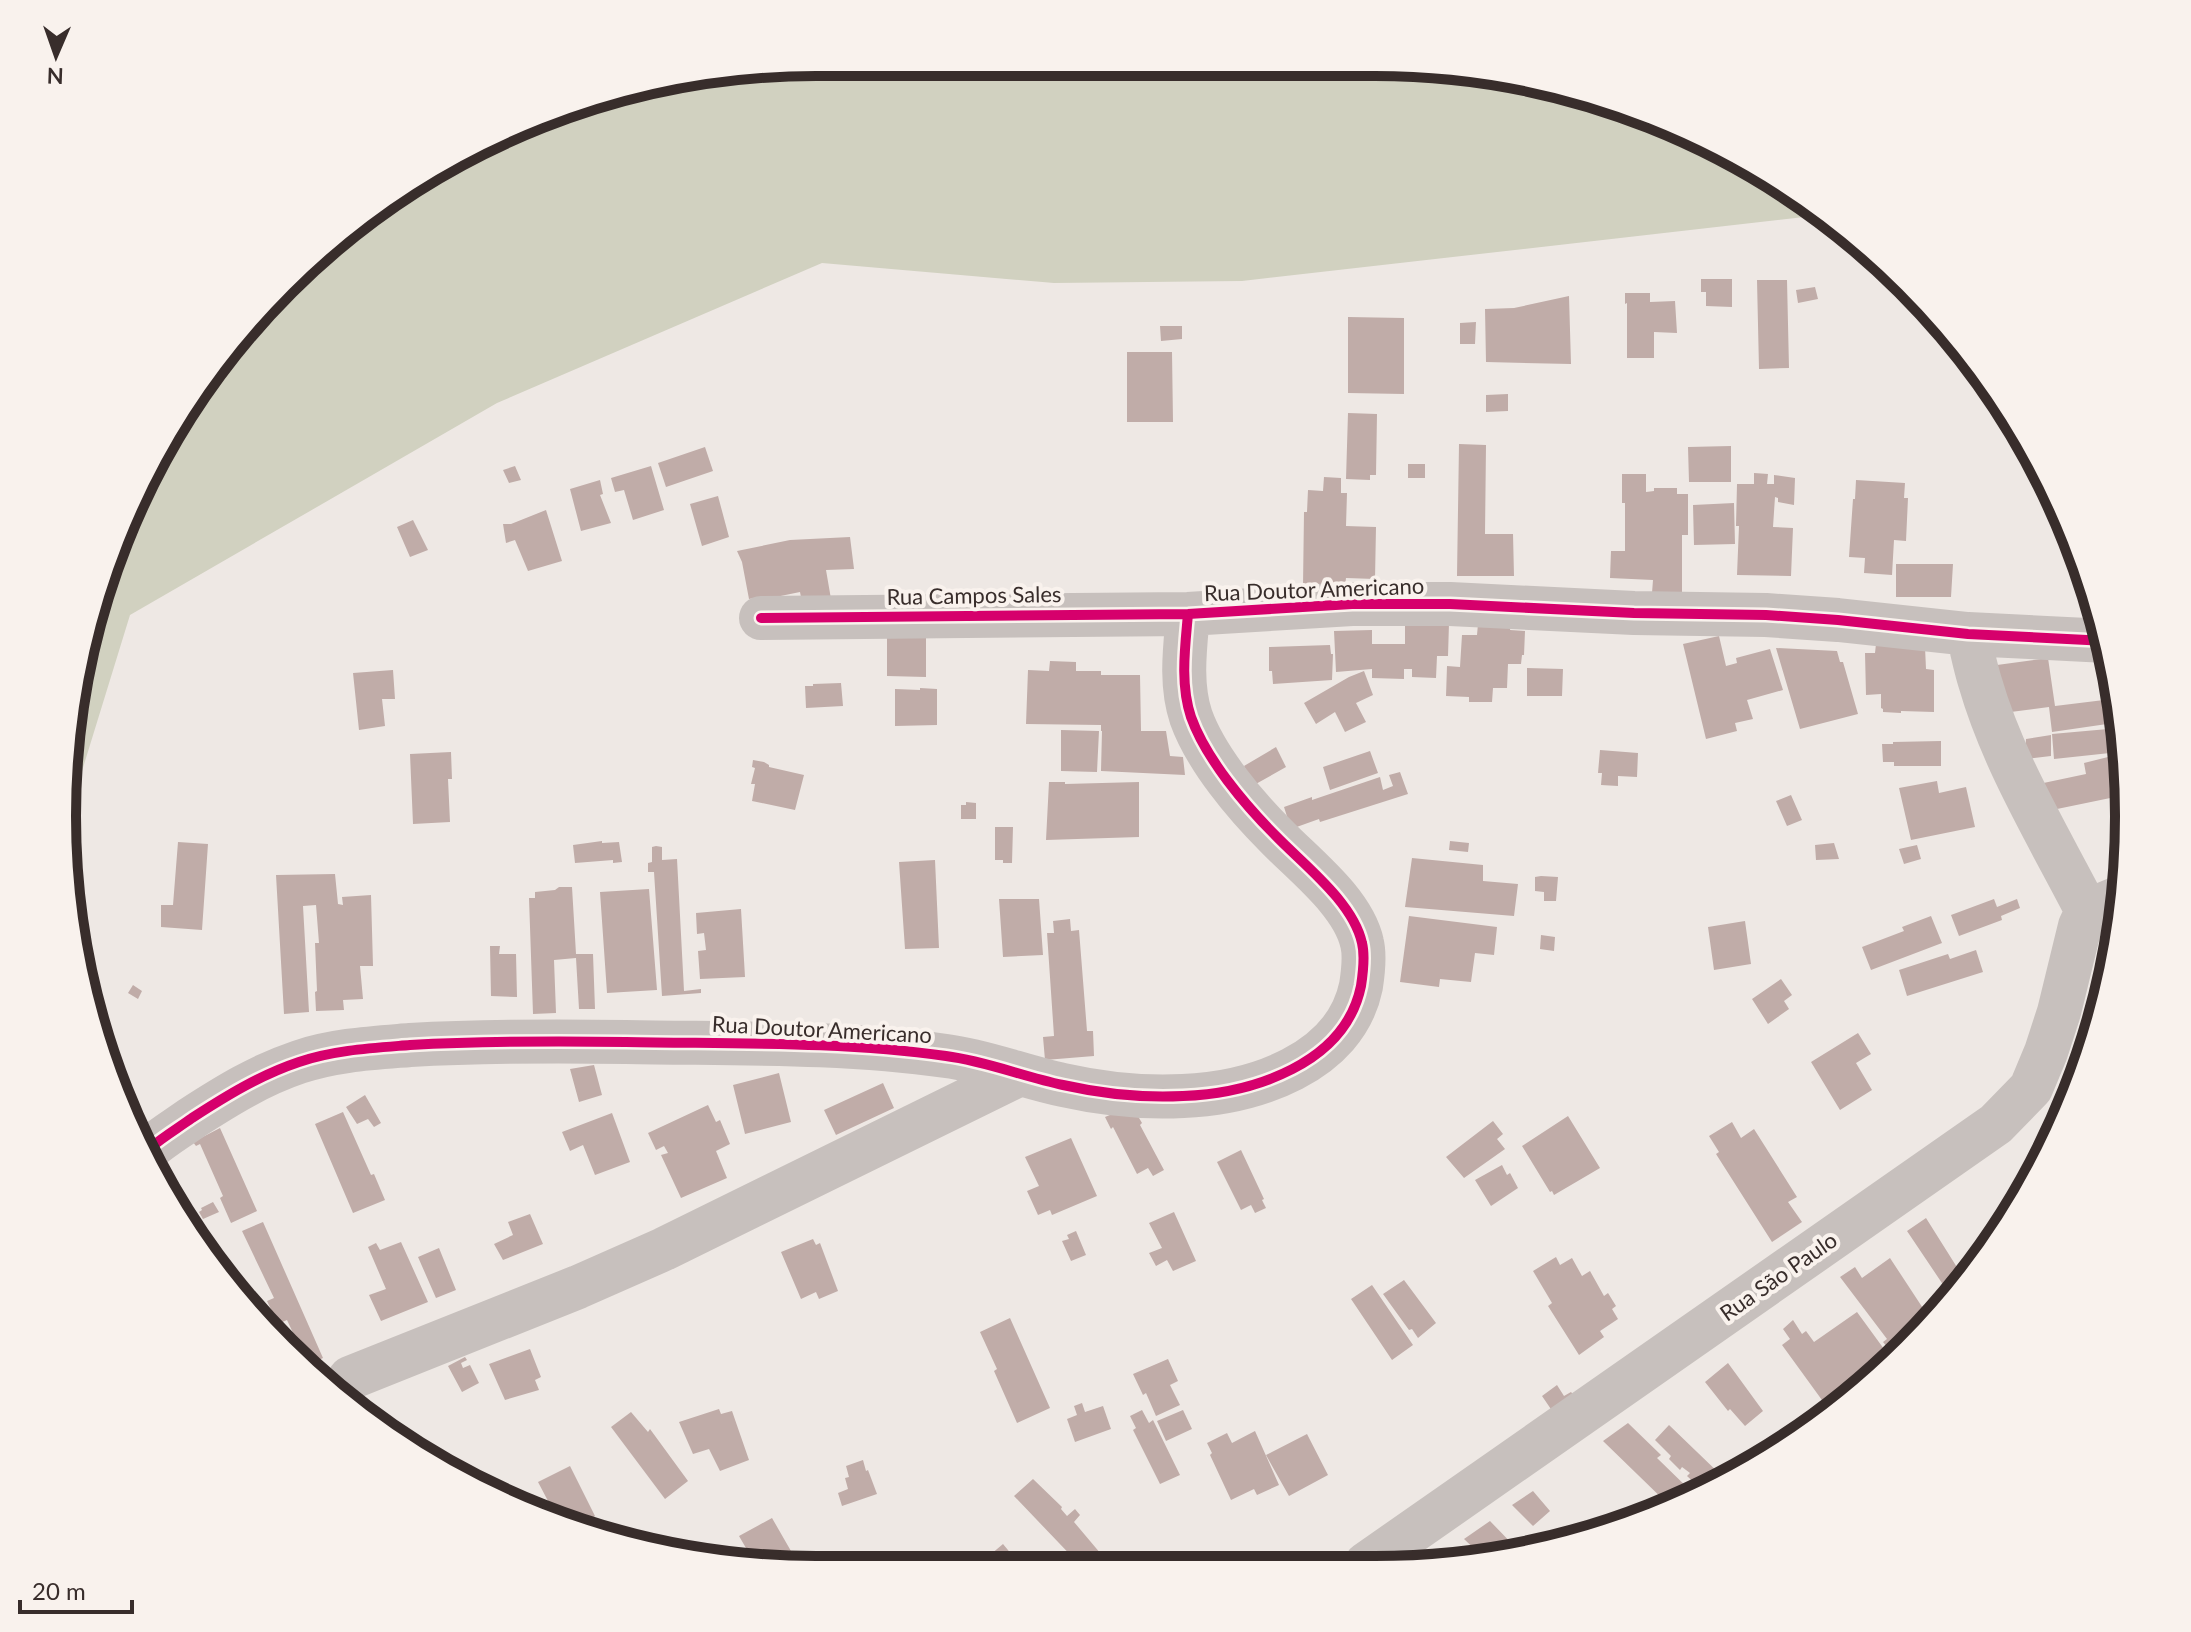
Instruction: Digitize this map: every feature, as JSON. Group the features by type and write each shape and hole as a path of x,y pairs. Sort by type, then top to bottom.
{"street":[{"name":"Rua Doutor Americano","path":"153,1146 238,1088 300,1061 360,1049 447,1043 538,1041 859,1046 952,1056 1115,1095 1187,1096 1256,1085 1297,1068 1331,1042 1351,1013 1360,988 1362,942 1353,920 1314,873 1238,793 1215,762 1196,728 1184,688 1188,614 1352,604 1450,604 1634,613 1766,615 1968,634 2094,640"},
{"name":"Rua Campos Sales","path":"761,618 1188,614"},
{"path":"1968,634 1979,681 2017,776 2105,903"},
{"name":"Rua São Paulo","path":"1378,1556 1996,1124 2031,1088 2050,1039 2080,926 2105,903"},
{"path":"350,1378 578,1287 664,1249 1020,1074"}],"green space":[{"path":"816,76 1375,76 1472,82 1567,101 1658,132 1745,175 1808,217 1242,281 1054,283 822,263 497,403 130,615 77,787 82,719 90,672 115,578 152,489 175,446 229,366 260,328 328,260 405,201 489,152 578,115 624,101 719,82"}],"building":[{"path":"1701,279 1732,279 1732,307 1706,306 1706,292 1701,292"},
{"path":"1757,280 1787,280 1789,368 1759,369"},
{"path":"1815,287 1818,299 1798,303 1796,290"},
{"path":"1625,293 1650,293 1650,302 1675,301 1677,333 1654,332 1654,358 1627,358"},
{"path":"1569,296 1571,364 1486,362 1485,309 1514,308"},
{"path":"1348,317 1404,318 1404,394 1348,393"},
{"path":"1476,322 1475,344 1460,344 1460,323"},
{"path":"1160,326 1182,326 1182,339 1161,341"},
{"path":"1127,352 1172,352 1173,422 1127,422"},
{"path":"1508,394 1508,411 1486,412 1486,395"},
{"path":"1348,413 1377,414 1376,475 1370,475 1370,480 1346,479"},
{"path":"1459,444 1486,445 1485,534 1513,534 1514,576 1457,576"},
{"path":"1731,446 1731,482 1689,482 1688,447"},
{"path":"705,447 713,471 666,487 658,463"},
{"path":"1408,464 1425,464 1425,478 1408,478"},
{"path":"515,466 521,480 509,483 503,470"},
{"path":"651,466 664,510 633,520 624,490 615,492 611,478"},
{"path":"1754,473 1768,474 1767,484 1774,484 1774,475 1795,478 1794,505 1778,502 1775,497 1773,527 1793,528 1791,576 1737,575 1737,484 1754,484"},
{"path":"1622,474 1646,474 1646,492 1654,491 1654,488 1677,488 1677,494 1688,494 1688,535 1682,535 1682,593 1652,593 1653,580 1610,578 1611,551 1625,551"},
{"path":"1324,477 1341,478 1341,493 1347,493 1346,526 1376,527 1375,579 1346,578 1345,586 1303,586 1304,512 1307,512 1308,490 1323,491"},
{"path":"600,480 603,494 600,495 611,523 581,531 570,489"},
{"path":"1856,480 1905,483 1904,498 1908,498 1906,541 1894,540 1892,575 1864,573 1865,558 1849,557"},
{"path":"718,496 729,537 702,546 690,504"},
{"path":"1734,503 1735,544 1694,545 1693,505"},
{"path":"546,510 562,561 528,571 515,540 506,543 503,524 511,524"},
{"path":"413,520 428,550 410,557 397,527"},
{"path":"850,537 854,569 826,570 831,599 802,602 800,592 749,599 737,551 790,540"},
{"path":"1896,564 1953,564 1951,597 1896,597"},
{"path":"1405,620 1449,623 1448,656 1437,656 1436,678 1412,677 1412,669 1404,669 1404,679 1372,678 1372,669 1336,672 1334,631 1372,630 1372,644 1405,644"},
{"path":"1478,624 1511,625 1510,630 1525,631 1521,664 1508,664 1507,688 1493,688 1492,702 1469,702 1469,697 1446,696 1447,666 1460,667 1462,635 1477,635"},
{"path":"1719,636 1726,666 1737,663 1736,658 1770,649 1783,690 1747,700 1753,719 1735,723 1737,731 1706,739 1683,644"},
{"path":"887,638 926,638 926,677 887,676"},
{"path":"1876,644 1925,647 1926,669 1934,670 1934,712 1883,712 1881,694 1866,695 1865,653 1875,653"},
{"path":"1330,645 1333,654 1332,680 1273,684 1272,671 1269,671 1269,647"},
{"path":"1776,648 1837,651 1858,714 1800,729"},
{"path":"2048,658 2055,706 2104,700 2107,724 2052,732 2049,707 2003,713 1997,665"},
{"path":"1050,661 1076,662 1076,671 1101,671 1101,675 1140,675 1141,731 1166,731 1170,756 1183,757 1185,775 1101,771 1101,725 1026,724 1028,670 1049,671"},
{"path":"1527,668 1563,669 1562,696 1527,696"},
{"path":"393,670 395,699 382,699 385,726 359,730 353,673"},
{"path":"1364,671 1373,695 1356,703 1366,722 1345,732 1335,712 1316,724 1304,703"},
{"path":"841,683 843,706 806,708 805,686"},
{"path":"895,689 937,689 937,725 895,726"},
{"path":"2108,729 2110,753 2054,759 2052,734"},
{"path":"1061,730 1099,731 1097,772 1061,771"},
{"path":"2051,735 2051,756 2025,759 2026,739"},
{"path":"1941,741 1941,766 1894,766 1894,762 1883,762 1882,744"},
{"path":"1276,747 1286,767 1254,785 1244,766"},
{"path":"1600,750 1638,753 1637,777 1618,776 1618,786 1601,785 1602,773 1598,773"},
{"path":"1370,751 1378,773 1330,790 1323,767"},
{"path":"451,752 452,779 448,779 450,822 413,824 410,754"},
{"path":"2112,756 2114,797 2057,809 2034,785 2086,774 2084,763"},
{"path":"753,760 804,775 795,810 752,801 755,784 751,784 755,768 752,767"},
{"path":"1400,772 1408,794 1291,829 1284,807 1380,777 1383,790 1393,786 1389,775"},
{"path":"1937,781 1939,793 1966,787 1975,827 1911,840 1899,788"},
{"path":"1049,782 1139,782 1139,837 1046,840"},
{"path":"1791,795 1802,820 1787,826 1776,801"},
{"path":"966,802 976,803 976,819 961,819 961,805 966,805"},
{"path":"995,827 1013,827 1012,863 995,860"},
{"path":"1450,841 1469,843 1468,852 1449,850"},
{"path":"178,842 208,844 202,930 161,927 161,905 173,905"},
{"path":"619,842 622,862 575,863 573,845"},
{"path":"1834,843 1839,859 1816,860 1815,845"},
{"path":"1917,845 1921,859 1904,864 1899,849"},
{"path":"652,847 662,847 662,860 677,859 684,991 701,989 701,993 662,996 654,872 648,872"},
{"path":"1412,858 1483,865 1483,881 1518,884 1514,916 1405,907"},
{"path":"935,860 939,948 905,949 899,862"},
{"path":"335,874 338,904 343,905 342,897 371,895 373,966 360,966 363,999 343,1000 344,1010 316,1011 315,943 319,943 316,905 303,906 309,1012 284,1014 276,875"},
{"path":"1535,877 1558,877 1556,901 1544,901 1544,892 1535,891"},
{"path":"572,887 576,954 593,954 595,1009 579,1009 576,958 554,960 556,1013 533,1014 529,898 535,898 535,892"},
{"path":"649,889 657,990 607,993 600,892"},
{"path":"999,899 1039,899 1043,955 1003,957"},
{"path":"1994,899 1997,907 2017,899 2020,908 2001,916 2002,920 1959,936 1951,915"},
{"path":"741,909 745,977 700,979 698,951 706,950 704,933 697,934 696,913"},
{"path":"1409,916 1497,927 1494,955 1475,953 1471,982 1440,979 1439,987 1400,982"},
{"path":"1931,916 1942,943 1871,970 1862,947 1904,931 1902,927"},
{"path":"1070,919 1071,931 1079,930 1087,1031 1093,1031 1094,1056 1045,1060 1043,1037 1054,1036 1047,933 1054,933 1053,921"},
{"path":"1745,921 1751,964 1714,970 1708,927"},
{"path":"1541,935 1555,937 1554,951 1540,949"},
{"path":"490,946 500,946 499,954 516,954 517,997 491,996"},
{"path":"1976,950 1983,972 1907,996 1899,970 1948,954 1950,959"},
{"path":"1781,979 1792,995 1784,1001 1789,1009 1768,1024 1752,999"},
{"path":"133,985 142,991 138,999 128,993"},
{"path":"1858,1033 1871,1054 1856,1063 1872,1090 1840,1110 1811,1062"},
{"path":"594,1065 602,1095 579,1102 570,1069"},
{"path":"779,1073 791,1122 745,1134 733,1085"},
{"path":"883,1083 894,1108 836,1135 824,1110"},
{"path":"365,1095 381,1123 374,1127 368,1119 357,1124 346,1107"},
{"path":"708,1105 716,1122 720,1120 730,1144 716,1151 727,1178 681,1198 661,1155 668,1153 664,1146 656,1150 648,1133"},
{"path":"1132,1106 1164,1170 1153,1176 1148,1168 1137,1174 1105,1117"},
{"path":"343,1112 385,1200 353,1213 315,1124"},
{"path":"612,1113 630,1162 595,1175 583,1145 570,1151 562,1132"},
{"path":"1568,1116 1600,1168 1554,1195 1522,1146"},
{"path":"1493,1121 1503,1134 1497,1139 1505,1149 1464,1178 1446,1157"},
{"path":"1732,1122 1741,1138 1754,1129 1797,1197 1788,1202 1802,1222 1772,1242 1716,1154 1719,1152 1709,1136"},
{"path":"220,1128 257,1211 231,1223 220,1198 223,1196 200,1144 196,1146 193,1142"},
{"path":"1071,1138 1097,1196 1052,1215 1050,1210 1038,1215 1027,1191 1039,1186 1025,1157"},
{"path":"1241,1150 1266,1208 1255,1213 1251,1205 1241,1210 1217,1162"},
{"path":"1502,1165 1518,1188 1491,1206 1475,1180"},
{"path":"213,1202 219,1212 203,1219 199,1212 201,1208"},
{"path":"1174,1212 1196,1261 1173,1271 1167,1260 1156,1266 1149,1253 1162,1248 1149,1223"},
{"path":"530,1214 543,1244 503,1260 494,1244 513,1235 508,1222"},
{"path":"1926,1218 1959,1270 1945,1287 1907,1231"},
{"path":"263,1222 323,1358 316,1361 298,1344 287,1320 277,1322 267,1301 274,1298 242,1231"},
{"path":"1076,1231 1086,1255 1071,1261 1062,1241 1069,1239 1067,1235"},
{"path":"813,1239 816,1245 820,1243 838,1291 819,1299 816,1292 801,1299 781,1252"},
{"path":"401,1242 428,1302 381,1321 369,1295 386,1289 368,1247 376,1243 380,1250"},
{"path":"439,1248 456,1290 436,1298 418,1257"},
{"path":"1556,1257 1560,1265 1572,1258 1582,1276 1590,1271 1604,1296 1608,1293 1616,1306 1612,1309 1618,1319 1600,1331 1604,1337 1579,1355 1548,1306 1552,1303 1533,1271"},
{"path":"1890,1258 1925,1311 1888,1348 1883,1342 1887,1339 1840,1277 1855,1267 1862,1278"},
{"path":"1404,1280 1436,1323 1418,1338 1383,1294"},
{"path":"1372,1285 1413,1345 1392,1360 1351,1299"},
{"path":"1857,1312 1885,1351 1824,1403 1782,1345 1790,1339 1783,1329 1793,1320 1802,1334 1806,1331 1814,1342"},
{"path":"1010,1318 1050,1408 1017,1423 980,1332"},
{"path":"530,1349 541,1377 535,1380 539,1390 505,1400 489,1364"},
{"path":"465,1357 467,1360 461,1363 463,1368 470,1365 479,1383 462,1392 448,1366"},
{"path":"1168,1359 1178,1381 1170,1385 1180,1405 1156,1416 1133,1374"},
{"path":"1728,1363 1763,1411 1745,1426 1730,1409 1728,1411 1705,1382"},
{"path":"1557,1385 1564,1396 1571,1392 1577,1399 1557,1418 1542,1396"},
{"path":"1082,1403 1085,1412 1103,1406 1111,1429 1075,1442 1067,1419 1077,1415 1074,1406"},
{"path":"719,1409 721,1414 732,1411 749,1460 720,1471 709,1449 693,1454 679,1422"},
{"path":"1142,1410 1149,1423 1153,1420 1180,1475 1160,1484 1133,1430 1136,1428 1130,1416"},
{"path":"1183,1410 1192,1429 1166,1441 1157,1421"},
{"path":"631,1412 648,1432 650,1429 688,1481 665,1499 611,1427"},
{"path":"1628,1423 1661,1455 1657,1458 1687,1487 1662,1498 1603,1441"},
{"path":"1669,1425 1717,1472 1695,1483 1687,1476 1690,1473 1682,1467 1680,1470 1655,1440"},
{"path":"1255,1431 1279,1485 1257,1495 1254,1489 1231,1500 1207,1443 1227,1433 1232,1443"},
{"path":"1307,1434 1328,1475 1289,1496 1266,1455"},
{"path":"863,1460 877,1494 842,1506 838,1493 848,1489 846,1466"},
{"path":"570,1466 595,1516 589,1520 551,1507 538,1482"},
{"path":"1033,1479 1062,1507 1067,1516 1075,1509 1080,1515 1074,1522 1101,1554 1071,1556 1014,1496"},
{"path":"1533,1491 1550,1511 1533,1526 1512,1505"},
{"path":"772,1518 793,1555 749,1552 739,1536"},
{"path":"1490,1521 1512,1543 1475,1549 1464,1539"},
{"path":"1003,1544 1013,1556 989,1556"}],"cycle path":[{"path":"761,618 1188,614 1352,604 1450,604 1634,613 1766,615 1968,634 2094,640"},
{"path":"153,1145 218,1102 285,1067 340,1052 410,1045 572,1041 866,1048 961,1058 1078,1088 1153,1096 1210,1094 1238,1089 1292,1069 1316,1054 1336,1036 1352,1013 1361,986 1362,943 1349,913 1338,899 1239,796 1206,749 1191,717 1185,692 1188,614"}]}
